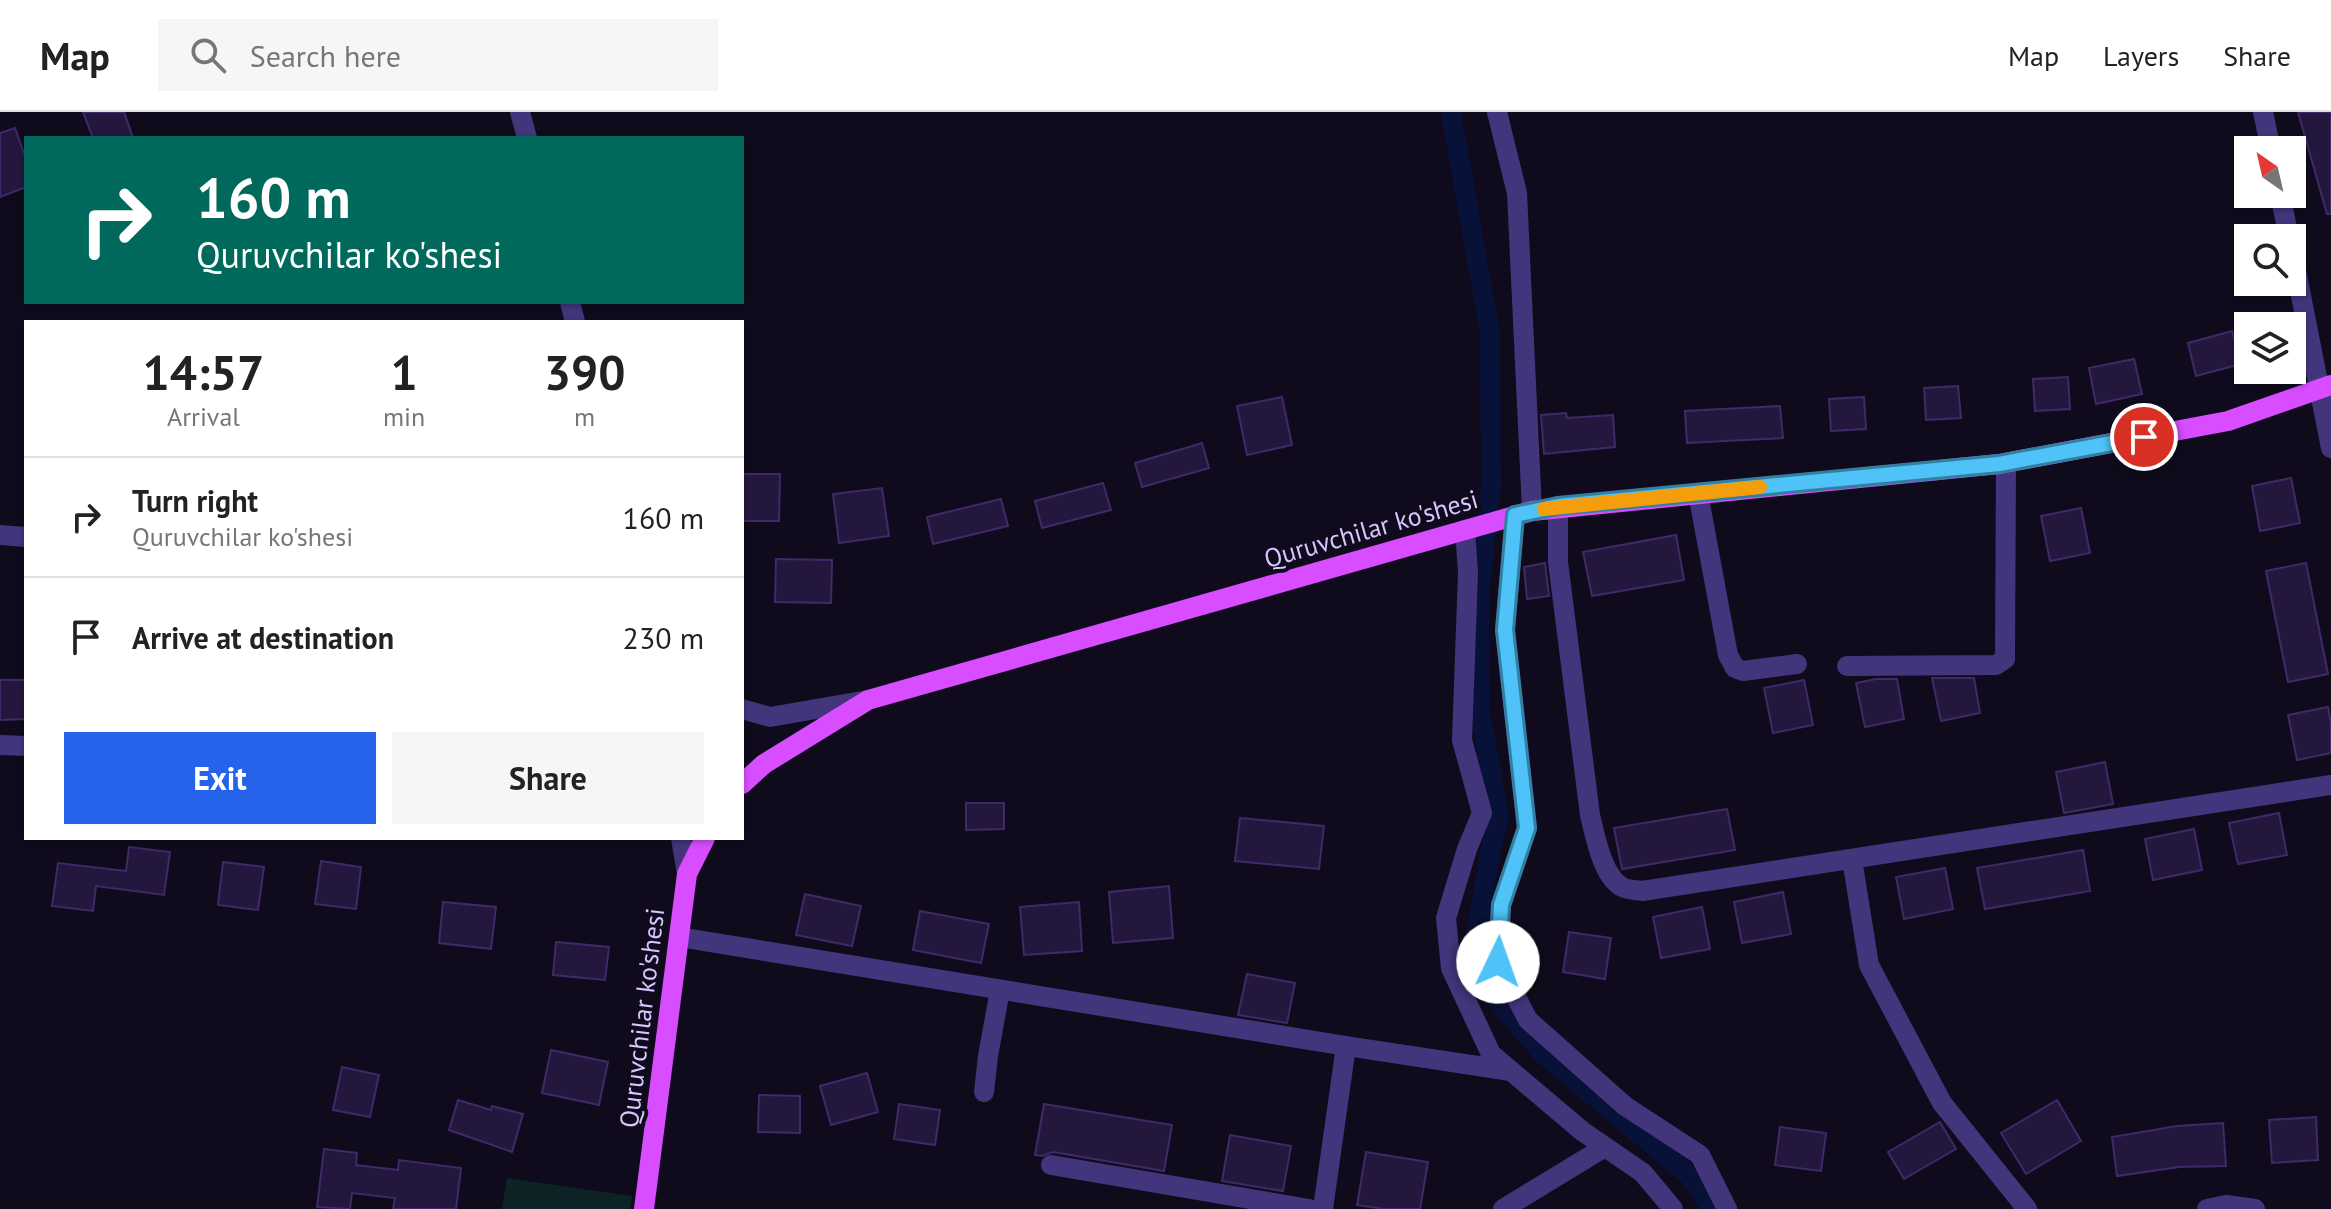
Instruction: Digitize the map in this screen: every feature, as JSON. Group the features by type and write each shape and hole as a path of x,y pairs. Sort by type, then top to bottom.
{"main road":[{"name":"Quruvchilar ko'shesi","path":"744,782 764,764 868,700 1517,515 1558,506 2006,463 2228,421 2326,386"},
{"name":"Quruvchilar ko'shesi","path":"644,1209 687,874 704,840"}],"street":[{"path":"520,112 526,136"},
{"path":"1497,112 1517,193 1517,515 1505,630 1527,828 1501,905 1498,962 1528,1020 1625,1106 1700,1155 1727,1209"},
{"path":"2263,112 2268,136"},
{"path":"2304,296 2326,386 2331,448"},
{"path":"1847,666 1996,665 2005,659 2006,463"},
{"path":"1698,493 1728,655 1735,668 1743,671 1797,664"},
{"path":"1558,506 1558,562 1590,815 1599,852 1613,878 1622,887 1642,891 2331,785"},
{"path":"1472,528 1462,740 1482,813 1467,849 1446,918 1451,968 1491,1054 1582,1131 1643,1173 1673,1209"},
{"path":"0,535 24,537"},
{"path":"744,710 770,717 868,700"},
{"path":"0,745 24,746"},
{"path":"681,840 687,874"},
{"path":"1852,859 1869,965 1942,1103 2027,1209"},
{"path":"679,937 1511,1071"},
{"path":"984,1092 1000,990"},
{"path":"1323,1209 1346,1046"},
{"path":"1503,1209 1605,1147"},
{"path":"1051,1165 1309,1209"},
{"path":"2207,1209 2226,1205 2255,1209"}],"green space":[{"path":"507,1178 632,1196 630,1209 502,1209"}],"building":[{"path":"83,112 124,112 132,136 92,136"},
{"path":"2298,112 2331,112 2331,214 2327,214"},
{"path":"15,128 24,153 24,188 0,197 0,133"},
{"path":"2232,331 2234,366 2196,376 2188,343"},
{"path":"2134,359 2142,394 2096,404 2089,368"},
{"path":"2068,377 2070,409 2035,411 2033,379"},
{"path":"1958,386 1961,418 1926,420 1924,388"},
{"path":"1282,397 1292,445 1247,455 1237,406"},
{"path":"1864,397 1866,429 1831,431 1829,399"},
{"path":"1780,406 1783,438 1687,443 1685,411"},
{"path":"1566,413 1567,418 1613,415 1615,447 1544,454 1541,415"},
{"path":"1202,443 1209,468 1142,487 1135,463"},
{"path":"744,474 780,474 779,521 744,521"},
{"path":"2291,478 2300,523 2260,531 2252,486"},
{"path":"1103,483 1111,510 1042,528 1035,501"},
{"path":"882,488 889,536 839,543 833,494"},
{"path":"1001,499 1008,526 933,544 927,517"},
{"path":"2081,508 2090,553 2050,561 2041,516"},
{"path":"1676,535 1684,580 1592,596 1583,552"},
{"path":"776,559 832,560 831,603 775,602"},
{"path":"1545,563 1549,596 1527,599 1524,567"},
{"path":"2306,563 2328,674 2288,682 2266,571"},
{"path":"1932,678 1974,678 1980,713 1941,721"},
{"path":"1897,679 1904,719 1865,727 1856,683"},
{"path":"0,680 24,680 24,719 0,720"},
{"path":"1804,680 1813,725 1773,733 1764,688"},
{"path":"2328,707 2331,753 2297,760 2288,715"},
{"path":"2105,762 2113,804 2064,813 2056,772"},
{"path":"966,803 1004,803 1004,829 966,830"},
{"path":"1727,809 1735,850 1622,869 1614,828"},
{"path":"2279,813 2287,855 2238,864 2229,823"},
{"path":"1240,818 1324,826 1319,869 1235,861"},
{"path":"2194,829 2202,870 2153,880 2145,839"},
{"path":"129,847 170,852 164,895 96,886 93,911 52,906 58,863 126,871"},
{"path":"2083,850 2090,891 1985,909 1977,868"},
{"path":"321,861 361,867 356,909 315,904"},
{"path":"223,862 264,867 258,910 218,905"},
{"path":"1945,868 1953,909 1904,919 1896,877"},
{"path":"1169,886 1173,938 1113,943 1109,892"},
{"path":"1783,892 1791,934 1742,943 1734,902"},
{"path":"805,894 861,906 852,946 796,935"},
{"path":"443,902 496,907 491,949 439,943"},
{"path":"1079,902 1082,951 1024,955 1020,907"},
{"path":"1702,907 1710,949 1661,958 1653,917"},
{"path":"920,911 989,924 981,963 913,950"},
{"path":"1569,932 1611,938 1605,979 1563,972"},
{"path":"556,942 609,947 605,980 553,975"},
{"path":"1247,974 1295,983 1287,1023 1238,1015"},
{"path":"551,1050 608,1062 599,1105 542,1093"},
{"path":"342,1067 379,1075 370,1117 333,1110"},
{"path":"867,1073 878,1112 831,1125 820,1086"},
{"path":"759,1095 800,1096 800,1133 758,1132"},
{"path":"458,1100 491,1110 492,1106 523,1114 512,1152 449,1130"},
{"path":"2057,1100 2081,1141 2026,1174 2001,1133"},
{"path":"899,1104 940,1110 935,1145 894,1139"},
{"path":"1044,1104 1172,1125 1164,1171 1053,1152 1035,1155"},
{"path":"2316,1117 2318,1160 2272,1163 2269,1120"},
{"path":"1940,1122 1956,1149 1904,1179 1888,1152"},
{"path":"2223,1123 2226,1166 2179,1167 2117,1176 2112,1137 2177,1126"},
{"path":"1780,1127 1826,1133 1821,1171 1775,1165"},
{"path":"1230,1135 1291,1146 1283,1191 1222,1181"},
{"path":"324,1149 357,1153 356,1165 398,1170 399,1160 461,1168 456,1209 393,1209 395,1198 352,1193 350,1209 317,1207"},
{"path":"1366,1152 1428,1162 1420,1209 1357,1205"}],"waterway":[{"path":"1451,112 1490,333 1491,485 1479,594 1479,706 1499,816 1475,943 1494,997 1542,1053 1690,1176 1712,1209"}],"slow traffic":[{"path":"1544,509 1760,487"}],"route":[{"path":"1498,962 1501,905 1527,828 1505,630 1515,515 1558,506 1999,464 2144,437"}]}
